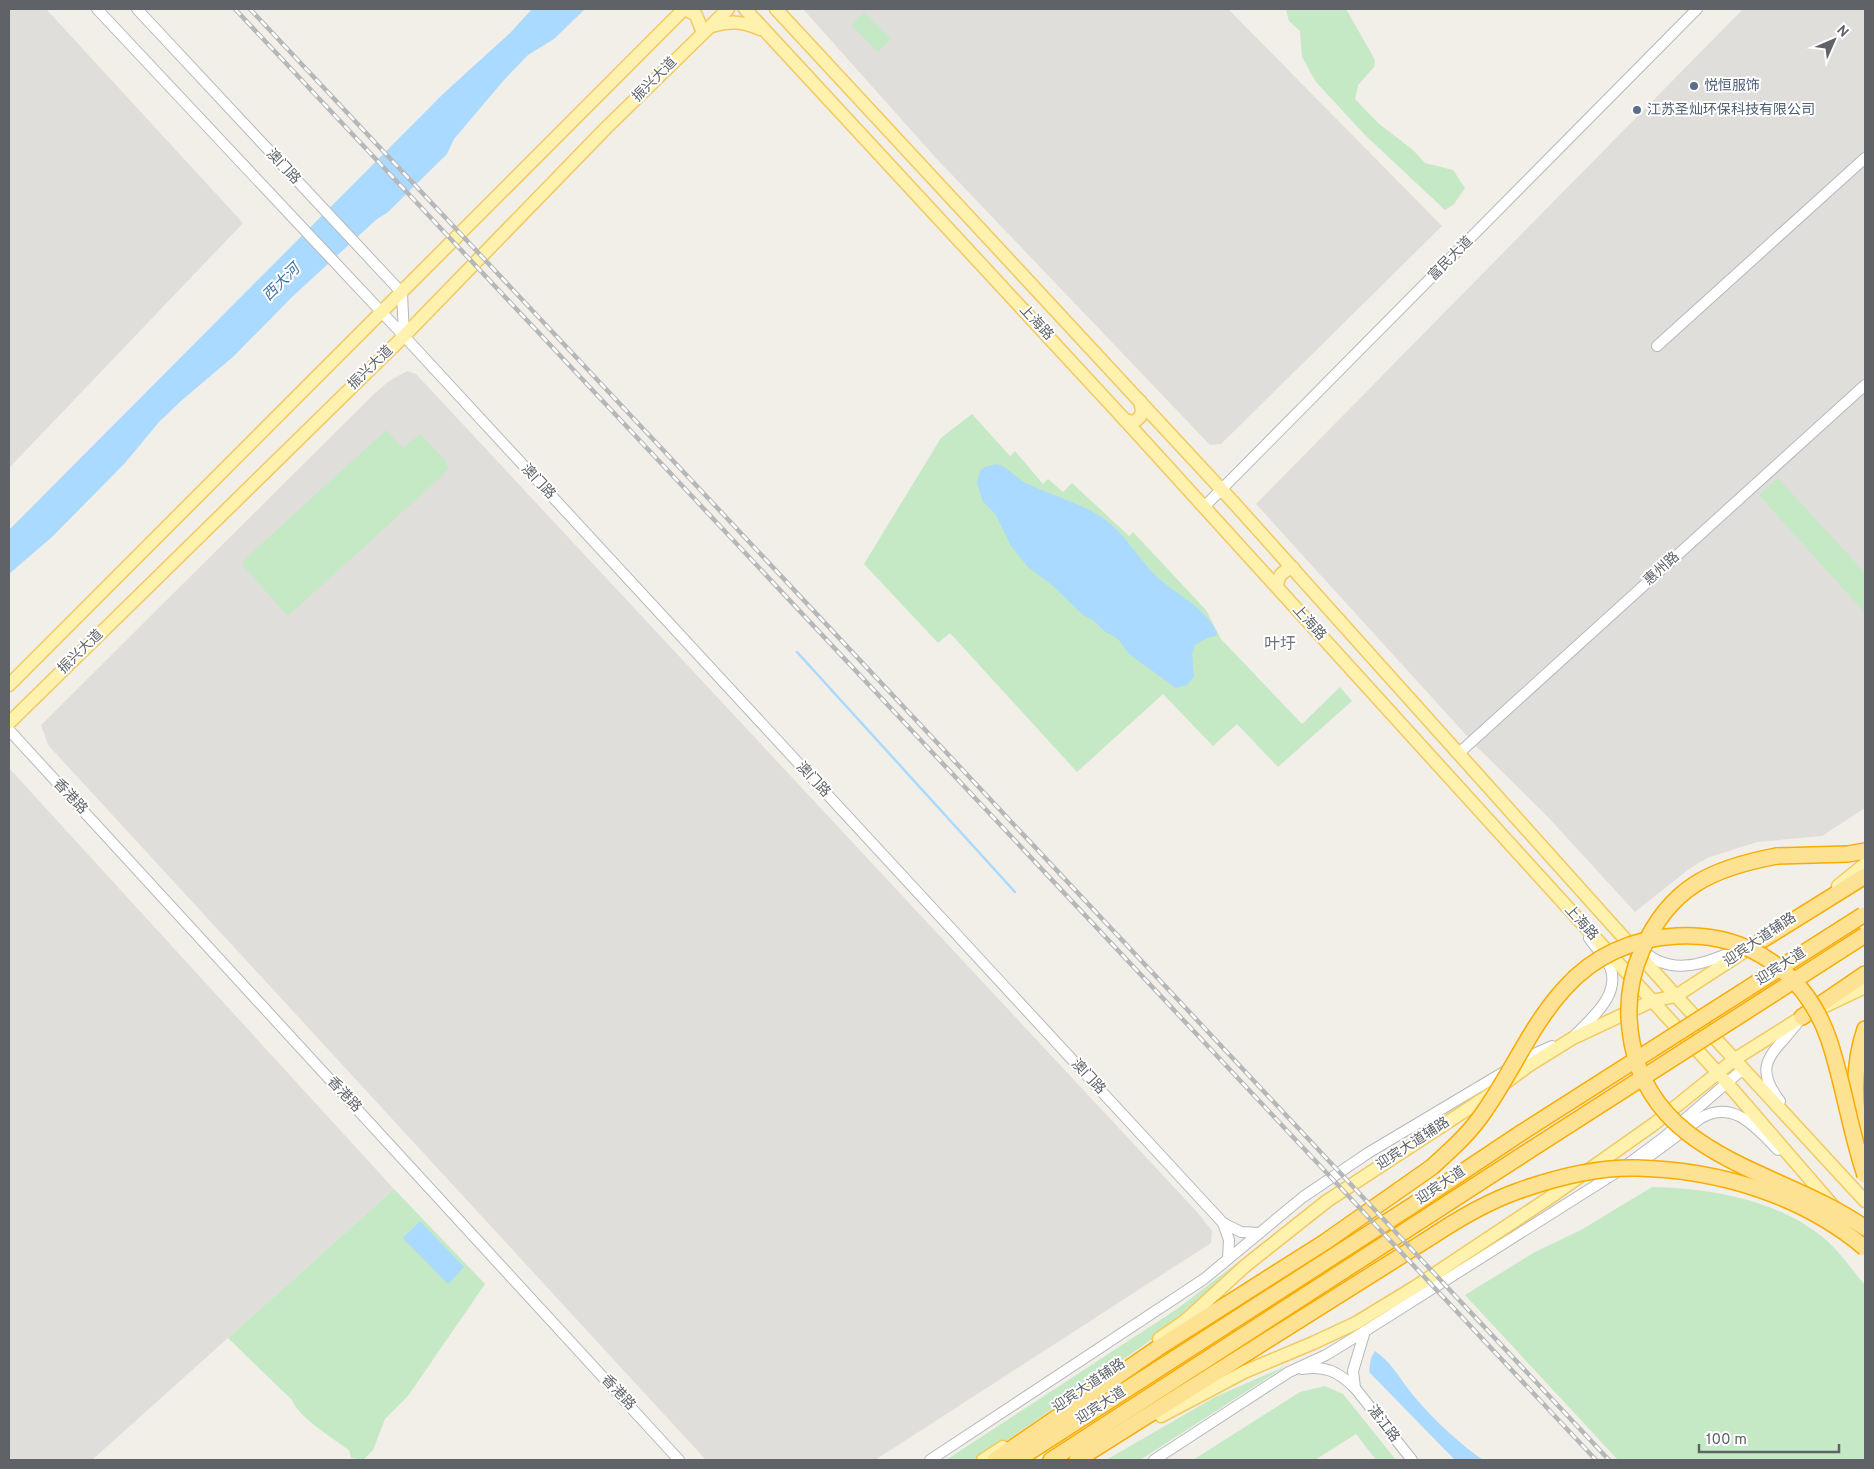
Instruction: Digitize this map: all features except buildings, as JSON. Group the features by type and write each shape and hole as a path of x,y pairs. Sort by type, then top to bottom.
{"highway":[{"path":"1865,851 1848,854 1778,856 1750,861 1719,870 1694,884 1669,906 1651,930 1639,955 1629,994 1629,1030 1640,1072 1657,1102 1680,1128 1722,1157 1819,1199 1865,1228"},
{"path":"1762,940 1865,876"},
{"name":"迎宾大道","path":"1017,1460 1521,1133 1864,914"},
{"path":"994,1460 1158,1348 1325,1242 1432,1166 1464,1138 1486,1110 1547,1012 1564,989 1592,963 1621,947 1661,937 1694,935 1721,938 1768,958 1791,977 1816,1012 1829,1040 1852,1135 1865,1175"},
{"name":"迎宾大道","path":"1051,1460 1865,935"},
{"path":"1802,1017 1865,974"},
{"path":"1865,1029 1855,1085 1856,1109 1865,1153"},
{"path":"1077,1460 1482,1206 1518,1191 1561,1179 1635,1168 1715,1178 1765,1192 1820,1215 1865,1248"}],"main road":[{"name":"振兴大道","path":"9,685 402,294 676,14 685,9"},
{"path":"685,9 696,16 706,30 734,22 746,23 765,31"},
{"name":"振兴大道","path":"9,723 404,336 606,128 728,9"},
{"name":"上海路","path":"744,9 1126,420 1722,1078 1865,1243"},
{"path":"765,31 763,22 766,16 779,10"},
{"name":"上海路","path":"779,10 798,33 1223,491 1676,996 1850,1187 1865,1201"},
{"path":"1126,420 1133,422 1141,416 1143,412 1140,401"},
{"path":"1277,587 1278,578 1281,574 1293,568"},
{"name":"迎宾大道辅路","path":"983,1460 1185,1322 1245,1266 1327,1201 1573,1038 1652,1001 1676,996 1762,940 1865,864"},
{"path":"1089,1460 1171,1410 1244,1372 1313,1343 1356,1322 1415,1287 1550,1198 1722,1078 1802,1017 1865,987"}],"street":[{"name":"澳门路","path":"97,9 291,218 404,336 1223,1223"},
{"name":"澳门路","path":"137,9 402,294"},
{"name":"富民大道","path":"1204,507 1223,491 1698,9"},
{"path":"1657,346 1865,158"},
{"path":"402,294 404,336"},
{"name":"惠州路","path":"1459,753 1865,385"},
{"name":"香港路","path":"9,730 680,1460"},
{"path":"1554,860 1580,882 1647,955 1659,962 1684,967 1695,966 1762,940"},
{"path":"930,1460 1204,1279 1302,1197 1368,1153 1534,1054 1573,1038 1599,1013 1608,996 1612,982 1610,968 1537,875"},
{"path":"1802,1017 1769,1058 1765,1070 1766,1081 1792,1117 1850,1187"},
{"path":"1154,1460 1289,1372 1326,1355 1616,1172 1663,1138 1722,1078"},
{"path":"1553,1212 1613,1181 1709,1113 1729,1111 1739,1115 1756,1128 1844,1218"},
{"path":"1223,1223 1241,1232 1259,1233"},
{"path":"1223,1223 1229,1240 1228,1258"},
{"path":"1355,1388 1353,1371 1365,1331"},
{"name":"湛江路","path":"1289,1372 1318,1367 1327,1368 1344,1377 1355,1388 1412,1460"}],"shaded area":[{"path":"9,9 46,9 243,223 9,468"},
{"path":"803,9 1228,9 1442,226 1221,444 1210,445 935,157"},
{"path":"1743,9 1865,9 1865,808 1822,836 1757,842 1707,858 1689,869 1635,912 1547,816 1478,748 1256,504"},
{"path":"407,371 416,374 1198,1213 1212,1231 1211,1243 875,1460 706,1460 48,745 41,725 374,394 389,381"},
{"path":"9,768 394,1189 92,1460 9,1460"}],"green space":[{"path":"1286,9 1346,9 1375,60 1374,67 1358,85 1355,99 1378,123 1413,150 1425,163 1453,170 1465,188 1454,204 1445,210 1365,135 1316,82 1302,57 1300,31 1289,21"},
{"path":"864,12 891,39 878,52 851,25"},
{"path":"972,414 1010,456 1015,451 1043,484 1048,479 1063,492 1072,483 1129,536 1133,532 1206,610 1221,639 1302,724 1340,687 1352,701 1278,767 1237,724 1213,746 1163,694 1077,772 950,633 938,643 864,564 941,438"},
{"path":"386,430 403,448 420,434 446,461 448,468 442,476 288,616 242,563"},
{"path":"1778,478 1865,573 1865,613 1759,495"},
{"path":"1652,1187 1697,1190 1720,1194 1743,1199 1787,1215 1825,1239 1841,1255 1865,1285 1865,1460 1618,1460 1465,1295 1535,1252 1581,1230"},
{"path":"394,1189 485,1284 408,1396 385,1419 373,1450 363,1460 351,1458 349,1450 309,1421 292,1400 228,1338"},
{"path":"1241,1260 1171,1326 979,1460 946,1460 1177,1309"},
{"path":"1286,1366 1140,1460 1106,1460 1215,1397"},
{"path":"1325,1386 1343,1394 1396,1460 1376,1460 1356,1434 1315,1460 1193,1460 1300,1392"}],"water":[{"name":"西大河","path":"532,9 585,9 554,39 528,55 454,139 447,154 387,213 377,219 292,297 234,356 159,422 125,463 52,537 9,574 9,530 444,93 511,32"},
{"path":"997,464 1026,483 1079,505 1108,522 1121,534 1154,574 1205,615 1217,633 1216,636 1207,638 1195,645 1192,654 1194,677 1187,685 1176,688 1129,654 1118,639 1104,631 1093,620 1083,615 1052,585 1028,567 1011,546 996,515 983,502 977,483 980,471 985,467"},
{"path":"420,1221 464,1267 448,1284 403,1238"},
{"path":"1375,1351 1388,1363 1432,1416 1462,1444 1483,1460 1455,1460 1369,1372 1371,1358"}],"waterway":[{"path":"797,652 1015,892"}],"railway":[{"path":"235,9 1596,1460"},
{"path":"250,9 1609,1460"}],"place":[{"name":"悦恒服饰","path":"1694,86"},
{"name":"江苏圣灿环保科技有限公司","path":"1637,110"}],"district":[{"name":"叶圩","path":"1280,645"}]}
